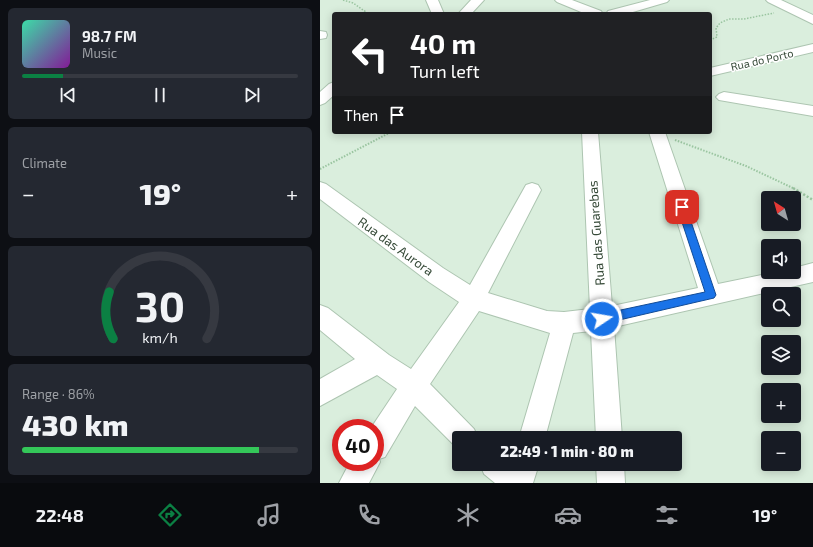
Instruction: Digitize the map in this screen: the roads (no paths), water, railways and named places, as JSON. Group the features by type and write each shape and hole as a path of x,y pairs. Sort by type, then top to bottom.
{"street":[{"path":"432,0 437,12"},
{"path":"466,12 478,0"},
{"path":"561,0 593,12"},
{"path":"619,12 663,0"},
{"path":"772,0 813,20"},
{"name":"Rua do Porto","path":"712,72 813,48"},
{"path":"320,100 332,89"},
{"path":"724,97 813,111"},
{"name":"Rua das Guarebas","path":"590,134 609,431"},
{"path":"657,134 711,295"},
{"name":"Rua das Aurora","path":"320,189 436,275 474,299 547,322 603,327 711,295 807,276 813,272"},
{"path":"384,433 414,386 474,299 532,190"},
{"path":"320,316 381,364 414,386 458,431"},
{"path":"534,431 564,323"},
{"path":"320,393 370,364 381,364"},
{"path":"353,483 360,471"},
{"path":"502,471 516,483"},
{"path":"519,483 523,471"},
{"path":"610,471 611,483"}]}
